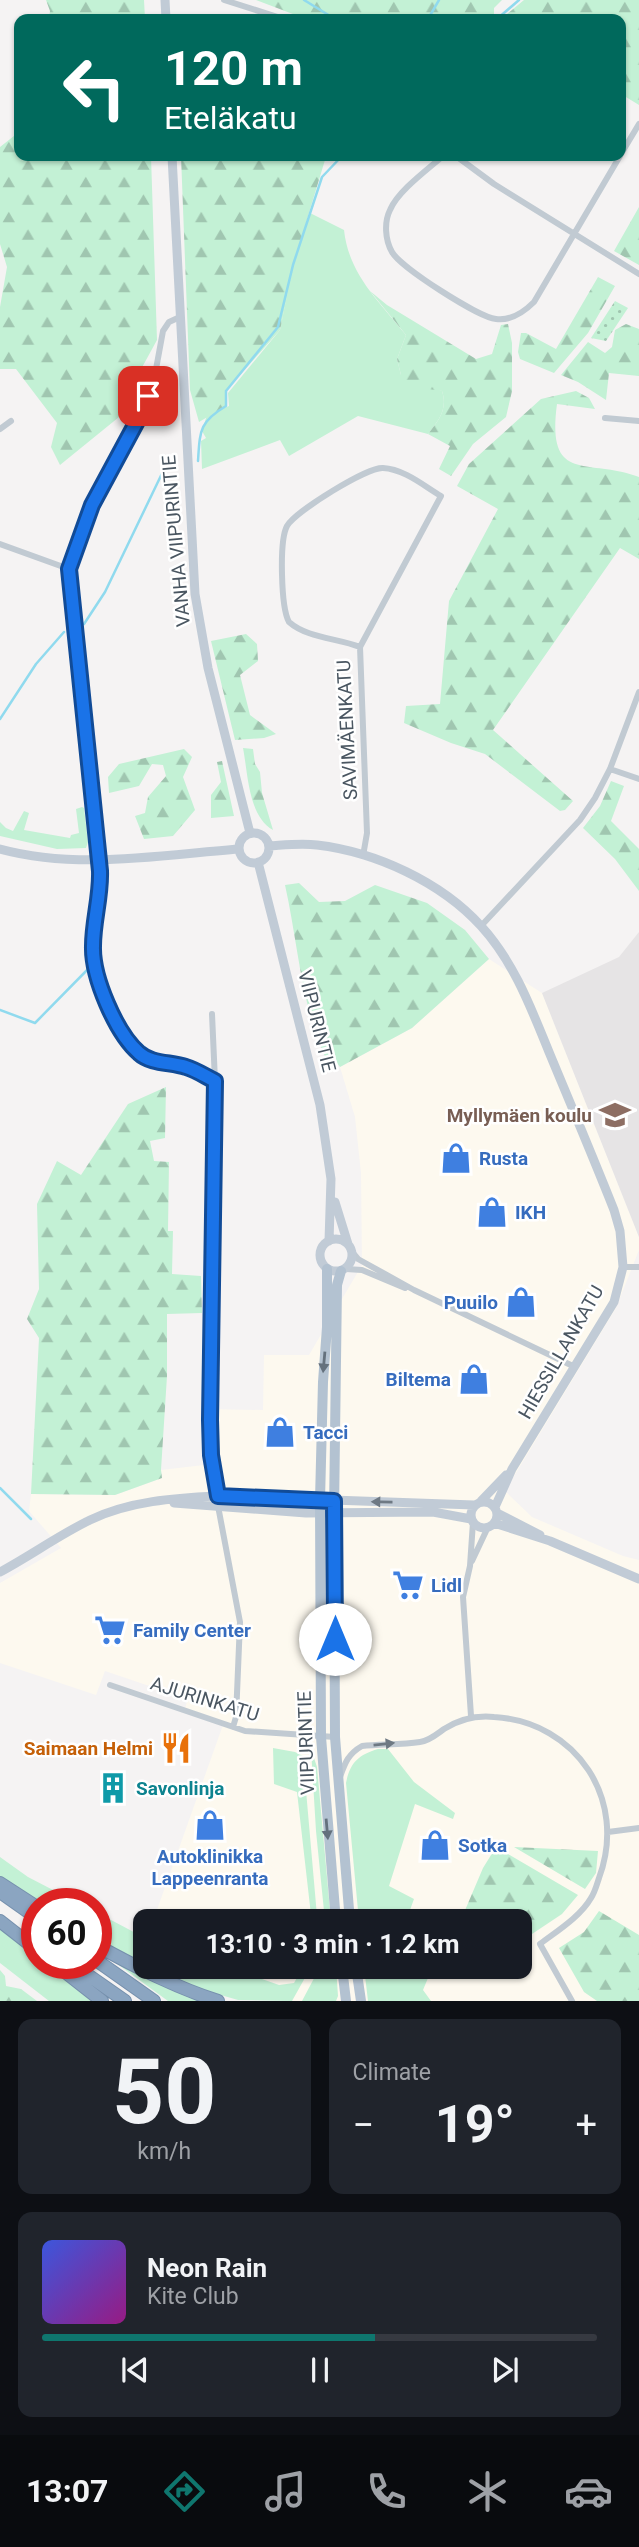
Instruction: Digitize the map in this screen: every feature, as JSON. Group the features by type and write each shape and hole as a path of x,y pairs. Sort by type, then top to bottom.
{"highway":[{"path":"0,1883 21,1897"},
{"path":"0,1892 21,1907"},
{"path":"0,1913 21,1928"},
{"path":"0,1921 21,1937"},
{"path":"112,1954 185,1990 218,2001"},
{"path":"112,1971 154,2001"},
{"path":"74,1979 102,2001"},
{"path":"93,1979 125,2001"}],"main road":[{"name":"VIIPURINTIE","path":"327,1269 320,1500 321,1737 335,1909"},
{"name":"VIIPURINTIE","path":"344,1270 337,1285 335,1737 349,1909"},
{"path":"343,1979 346,2001"},
{"path":"358,1979 361,2001"}],"street":[{"path":"224,0 268,14"},
{"path":"626,145 639,124"},
{"name":"VANHA VIIPURINTIE","path":"172,161 191,546 199,621 208,668 250,833"},
{"path":"438,161 395,200 388,212 388,243 393,254 409,270 481,314 496,319 510,318 522,313 534,302 617,161"},
{"path":"463,161 494,184 639,274"},
{"path":"180,317 169,322 163,331 154,380 142,412 92,505 69,569 99,860 100,885 93,947 102,989 114,1016 140,1054 183,1066 215,1081"},
{"path":"605,418 639,421"},
{"path":"0,429 11,421"},
{"name":"SAVIMÄENKATU","path":"360,647 343,640 307,633 289,622 284,607 284,541 287,527 298,514 356,478 382,467 400,471 441,496 360,647 367,833 363,856"},
{"path":"0,544 69,569"},
{"path":"481,926 580,820 595,798 610,769 639,692"},
{"path":"610,769 639,779"},
{"path":"250,833 265,837 269,846 266,856 258,862 244,858 239,849 242,839 250,833"},
{"name":"HIESSILLANKATU","path":"269,846 316,845 363,856 429,884 454,901 481,926 517,975 614,1210 620,1231 623,1266 614,1303 512,1469 496,1510"},
{"path":"0,849 51,859 99,860 239,849"},
{"name":"VIIPURINTIE","path":"258,862 320,1105 332,1191 350,1248"},
{"path":"212,1014 215,1081 211,1455 240,1622 236,1717 233,1727"},
{"name":"VIIPURINTIE","path":"330,1241 332,1191"},
{"path":"414,1290 362,1270 327,1269 321,1261 320,1252 330,1241 336,1239 350,1248 358,1259 414,1290 575,1367"},
{"path":"344,1270 350,1265 350,1248"},
{"path":"623,1266 639,1267"},
{"name":"HIESSILLANKATU","path":"478,1503 512,1469"},
{"path":"218,1501 321,1513 433,1512 472,1520 477,1526 491,1525 550,1541 639,1579"},
{"path":"0,1572 91,1520 151,1502 489,1502 496,1510 550,1541"},
{"path":"471,1716 463,1597 470,1566 471,1509 478,1503"},
{"path":"470,1566 496,1510"},
{"name":"AJURINKATU","path":"110,1685 245,1731 335,1737"},
{"path":"338,1783 345,1761 353,1751 362,1746 422,1742 471,1716 528,1723 549,1732 573,1749 601,1793 608,1832 604,1865 591,1898 568,1923 540,1944 572,2001"},
{"path":"608,1832 639,1828"}],"shaded area":[{"name":"Myllymäen koulu","path":"639,932 639,1237 542,993 619,957"},
{"path":"489,959 542,993 639,1237 639,1250 616,1308 505,1491 532,1517 623,1556 639,1560 639,2001 287,2001 279,1985 262,1979 532,1979 532,1909 157,1909 223,1725 184,1711 188,1699 105,1671 96,1695 0,1663 0,1583 61,1548 29,1511 31,1494 115,1495 162,1478 161,1470 204,1465 202,1409 263,1410 264,1355 309,1355 362,1265 361,1173 355,1117 340,1067 412,1028"}],"green space":[{"path":"46,0 144,0 145,14 50,14"},
{"path":"256,0 502,0 494,8 494,14 293,14"},
{"path":"524,0 639,0 639,105 626,97 626,14 507,14"},
{"path":"14,136 14,161 151,161 157,340 122,404 124,413 60,465 51,447 57,423 16,369 0,369 0,307 7,267 0,244 0,147"},
{"path":"181,161 325,161 295,259 280,330 226,391 226,406 199,422 190,390"},
{"path":"639,207 639,265 614,251"},
{"path":"310,213 344,230 352,261 359,274 406,335 397,359 401,375 442,391 444,403 441,414 428,434 358,416 289,456 280,440 202,469 201,441 206,438 202,431 207,415 229,406 228,393 280,330 298,240"},
{"path":"598,277 615,286 588,333 554,373 520,359 518,352 521,333 556,349"},
{"path":"370,291 387,305 476,359 492,354 501,325 508,324 512,343 512,391 506,417 473,444 451,476 439,469 450,446 428,434 443,409 442,391 394,384 401,375 397,359 406,335"},
{"path":"615,301 628,308 606,341 591,338"},
{"path":"626,324 639,329 639,376 609,373 606,400 578,382 561,375 588,342 605,353 612,347 615,330"},
{"path":"576,391 589,398 595,409 557,404 555,430 558,447 565,458 575,464 621,471 639,477 639,559 620,548 493,730 573,801 565,810 560,811 485,754 404,723 406,706 440,704 449,601 498,509 457,486 469,464 541,399"},
{"path":"246,634 257,644 258,661 240,675 250,715 276,734 264,738 235,740 211,641"},
{"path":"243,748 253,749 273,830 258,815 248,781"},
{"path":"184,749 192,757 183,777 195,810 173,836 144,839 135,816 145,813 148,797 166,776 163,765 152,764 139,786 109,793 108,777 119,764"},
{"path":"222,761 234,816 211,818 211,795 221,782 217,762"},
{"path":"611,781 624,786 611,821 639,849 639,891 615,859 583,828 600,806"},
{"path":"82,807 88,842 86,848 57,849 0,836 0,822 13,831 24,811 29,813 24,830 70,838 71,835 79,833 76,809"},
{"path":"299,883 319,902 345,901 375,885 427,903 465,930 489,959 412,1028 340,1067 334,1059 326,1059 305,996 285,885"},
{"path":"166,1087 165,1138 150,1141 154,1161 169,1162 168,1231 173,1231 172,1274 201,1276 202,1313 167,1314 162,1478 115,1495 31,1494 39,1338 27,1319 39,1289 37,1204 57,1161 81,1175 128,1104"},
{"path":"273,1748 303,1756 316,1909 310,1909 297,1792 274,1784"},
{"path":"311,1749 317,1767 330,1909 324,1909"},
{"path":"378,1749 388,1749 414,1782 455,1813 453,1819 415,1804 389,1886 414,1899 410,1909 358,1909 346,1783 350,1770 365,1754"},
{"path":"496,1847 578,1895 562,1914 532,1934 532,1909 466,1909 483,1868"},
{"path":"514,1847 598,1851 596,1873 585,1889"},
{"path":"0,1857 49,1888 21,1888 21,1890 0,1876"},
{"path":"599,1911 639,1935 639,2001 597,2001 584,1992 559,1948 584,1932"},
{"path":"112,1920 133,1932 133,1958 112,1947"},
{"path":"0,1928 21,1943 21,1979 66,1979 93,2001 49,2001 0,1963"},
{"path":"112,1959 133,1970 133,1975 112,1960"},
{"path":"0,1970 5,1976 6,1986 21,1989 37,2001 0,2001"},
{"path":"138,1979 150,1979 173,1991 203,2001 168,2001"},
{"path":"177,1979 262,1979 279,1985 304,1979 292,2001 238,2000"},
{"path":"314,1979 337,1979 336,2001 302,2001"},
{"path":"365,1979 428,1979 423,1990 431,2001 368,2001"}],"waterway":[{"path":"304,0 327,14"},
{"path":"431,14 439,0"},
{"path":"503,14 519,0"},
{"path":"198,461 203,428 211,417 226,406 226,391 278,327 293,265 322,177 337,161"},
{"path":"84,624 105,592 168,461"},
{"path":"0,719 36,664 64,632"},
{"path":"0,1010 35,1023 92,965"},
{"path":"0,1488 31,1519"}],"place":[{"name":"Myllymäen koulu","path":"615,1115"},
{"name":"Rusta","path":"456,1158"},
{"name":"IKH","path":"492,1212"},
{"name":"Puuilo","path":"521,1302"},
{"name":"Biltema","path":"474,1379"},
{"name":"Tacci","path":"280,1432"},
{"name":"Lidl","path":"408,1585"},
{"name":"Family Center","path":"110,1630"},
{"name":"Saimaan Helmi","path":"176,1748"},
{"name":"Savonlinja","path":"113,1788"},
{"name":"Autoklinikka Lappeenranta","path":"210,1825"},
{"name":"Sotka","path":"435,1845"}],"route":[{"path":"148,396 92,505 69,569 100,871 93,947 95,967 114,1016 140,1054 183,1066 215,1081 210,1420 211,1455 218,1496 334,1501 335,1639"}]}
